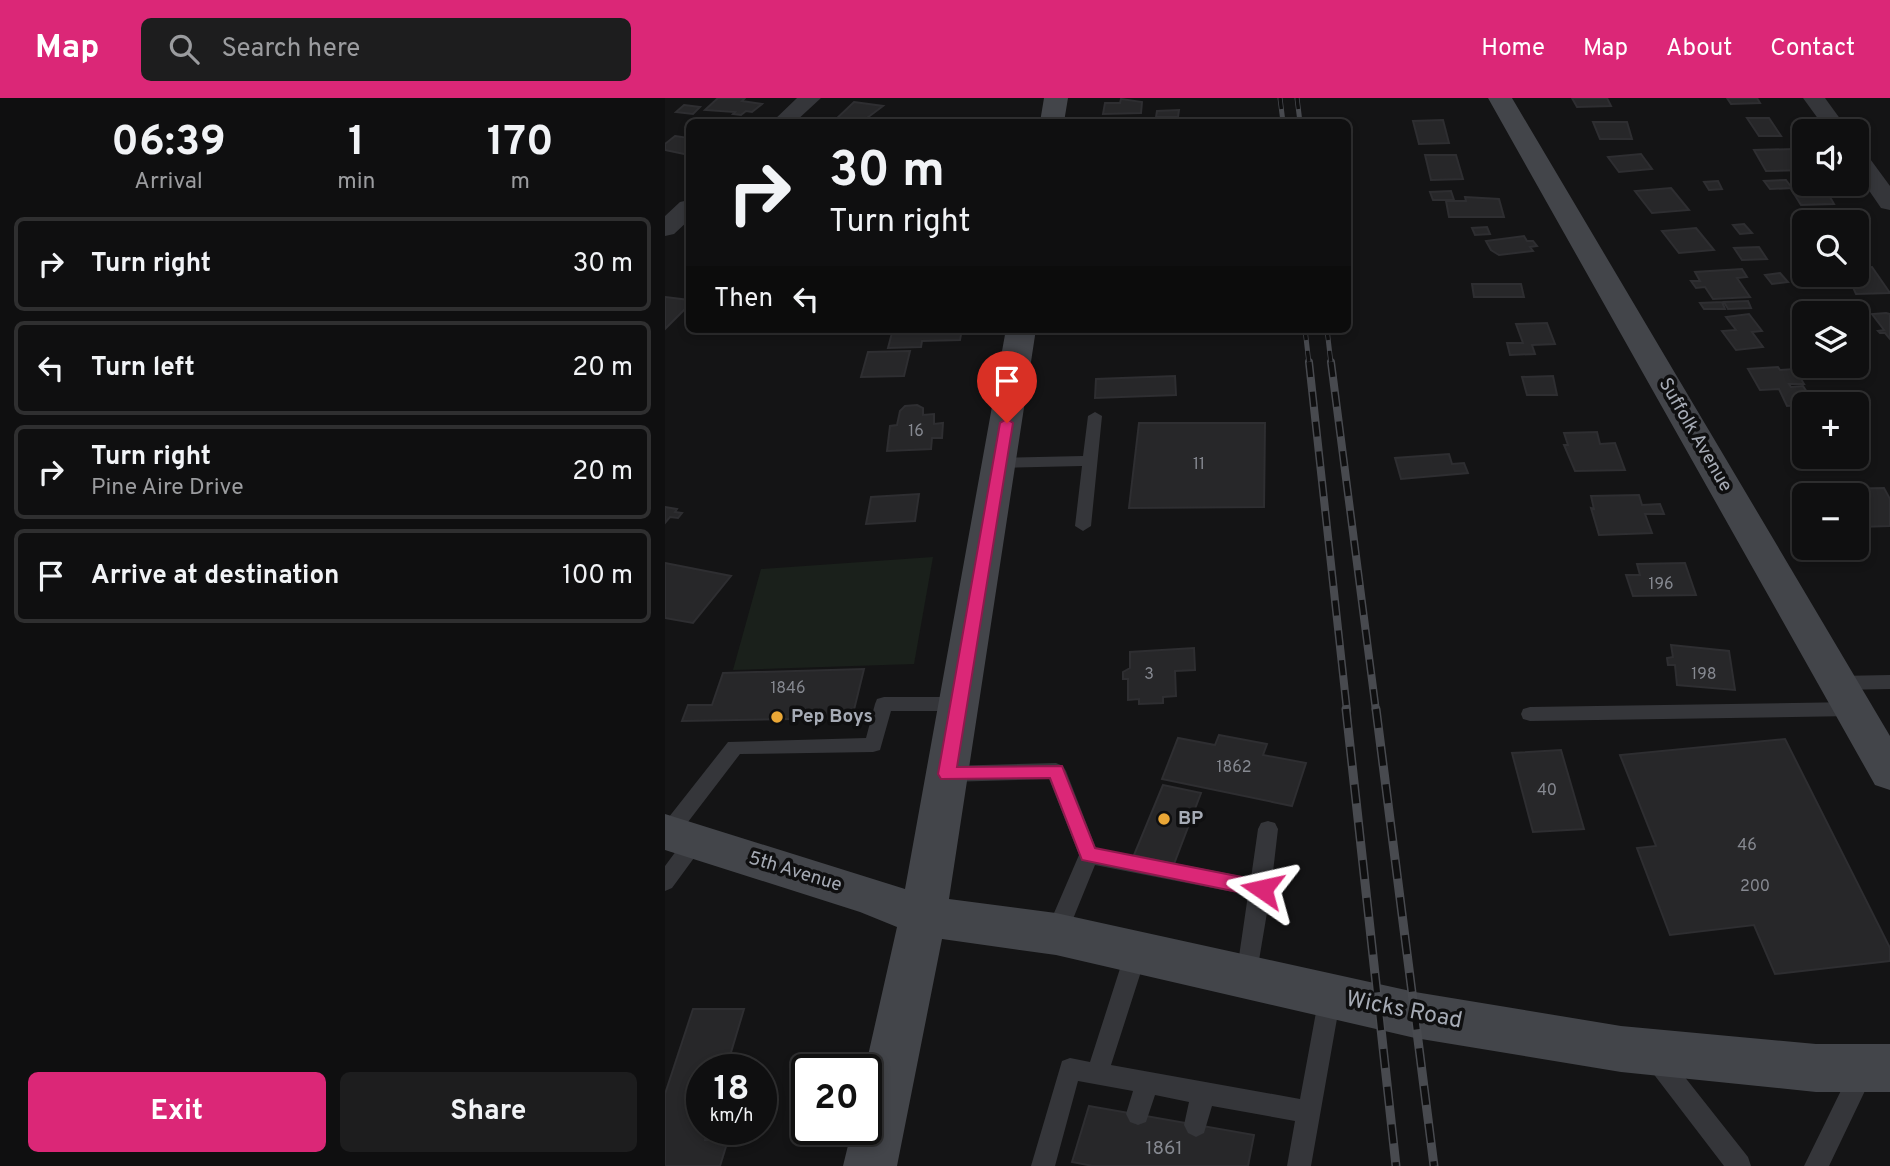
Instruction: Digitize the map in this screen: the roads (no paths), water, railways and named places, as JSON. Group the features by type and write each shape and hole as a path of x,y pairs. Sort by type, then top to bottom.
{"street":[{"path":"786,119 810,98"},
{"name":"Suffolk Avenue","path":"1500,98 1890,773"},
{"path":"1814,98 1829,119"},
{"path":"1869,173 1890,202"},
{"path":"665,229 686,210"},
{"path":"870,1166 923,916 1020,333"},
{"name":"5th Avenue","path":"676,836 868,895 923,916"},
{"name":"Wicks Road","path":"923,916 1056,934 1415,1015 1651,1052 1816,1068 1877,1068"}],"lane":[{"path":"1083,526 1095,416"},
{"path":"1000,463 1090,461"},
{"path":"1530,714 1846,696 1890,682"},
{"path":"665,882 676,836 735,747 873,745 884,705 959,704"},
{"path":"947,774 1056,771 1089,855 1056,934"},
{"path":"1247,977 1262,889 1268,829"},
{"path":"1089,855 1262,889"},
{"path":"1097,1074 1136,953"},
{"path":"1299,1166 1330,996"},
{"path":"1651,1052 1739,1166"},
{"path":"1816,1166 1877,1068"},
{"path":"1043,1166 1070,1069 1309,1112"},
{"path":"1138,1114 1147,1083"},
{"path":"1196,1125 1203,1093"}],"railway":[{"path":"1280,98 1283,119"},
{"path":"1297,98 1300,119"},
{"path":"1305,333 1309,364"},
{"path":"1327,333 1331,364"},
{"path":"1309,362 1347,711"},
{"path":"1331,362 1376,711"},
{"path":"1346,709 1396,1166"},
{"path":"1376,709 1434,1166"}],"place":[{"name":"Pep Boys","path":"777,717"},
{"name":"BP","path":"1164,819"}]}
